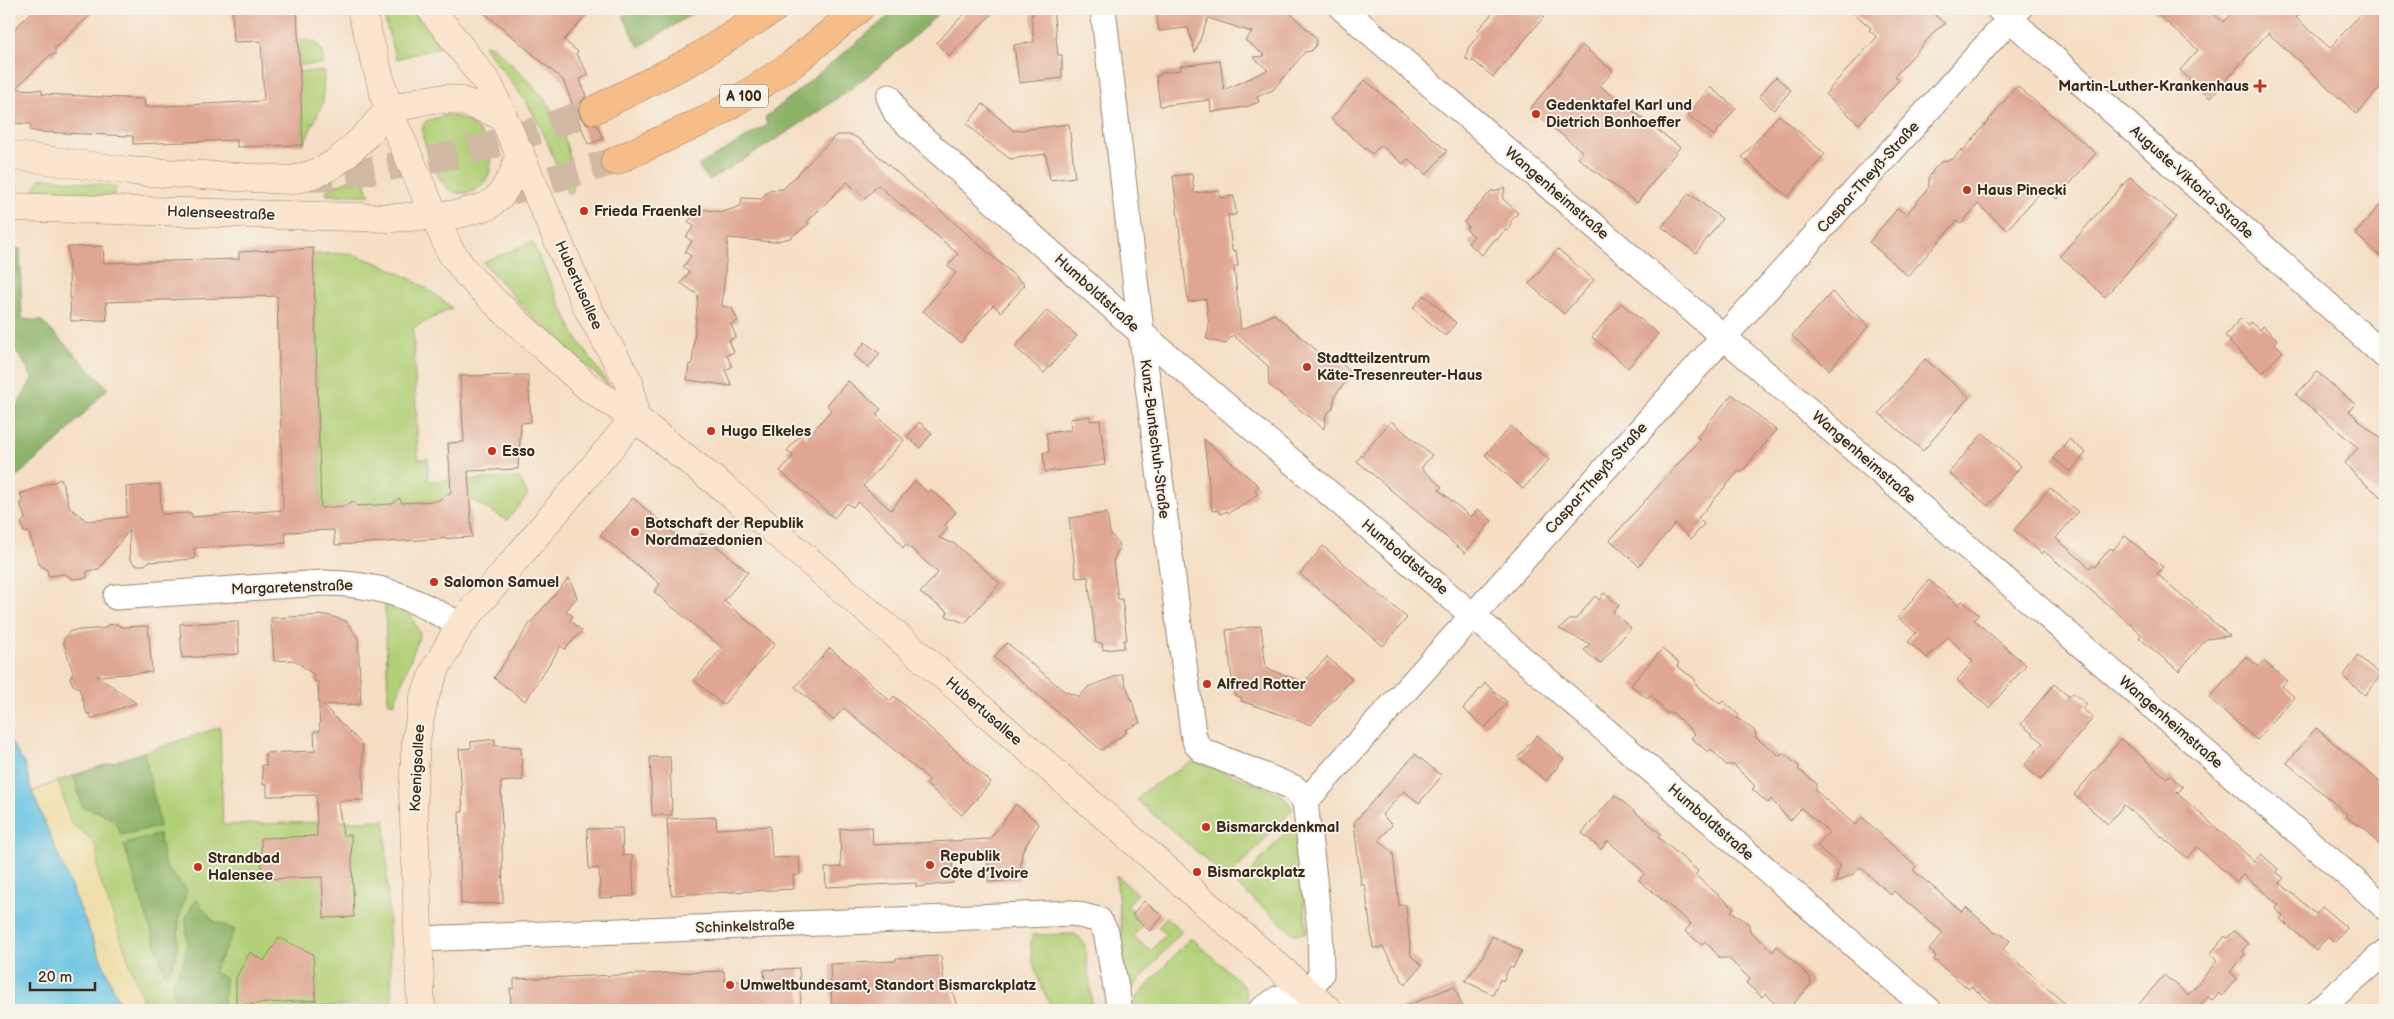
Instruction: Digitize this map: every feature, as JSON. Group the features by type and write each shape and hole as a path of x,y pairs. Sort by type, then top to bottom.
{"highway":[{"path":"594,110 692,61 774,9"},
{"name":"A 100","path":"615,162 712,117 791,65 859,9"}],"main road":[{"path":"361,9 389,112 434,216 472,211 495,201 501,195 513,175 520,152 489,84 431,9"},
{"path":"9,155 129,171 292,180 330,168 347,155 389,112 428,99 446,97 472,104 502,116"},
{"name":"Hubertusallee","path":"520,152 589,311 629,382 635,418"},
{"name":"Halenseestraße","path":"9,207 391,218 434,216"},
{"name":"Hubertusallee","path":"434,216 454,258 494,302 589,388 635,418 725,489 929,664 1313,1004"},
{"name":"Koenigsallee","path":"420,1010 413,792 416,740 424,698 437,666 460,625 635,418"}],"street":[{"name":"Kunz-Buntschuh-Straße","path":"1103,9 1141,332 1194,740 1203,751 1295,788 1305,802"},
{"name":"Wangenheimstraße","path":"1342,9 2385,907"},
{"name":"Caspar-Theyß-Straße","path":"1305,802 1724,337 2009,12"},
{"name":"Auguste-Viktoria-Straße","path":"2009,12 2385,356"},
{"name":"Humboldtstraße","path":"889,97 897,115 1141,332 1929,1010"},
{"name":"Margaretenstraße","path":"116,597 322,583 351,583 384,589 424,605 460,625"},
{"path":"1261,1010 1280,998 1313,1004 1321,974 1320,930 1305,802"},
{"name":"Schinkelstraße","path":"419,939 1072,913 1099,920 1106,932 1120,1010"},
{"path":"2318,1010 2385,952"}],"green space":[{"path":"382,9 411,9 441,47 396,59"},
{"path":"634,9 700,9 639,47 623,16"},
{"path":"897,9 943,9 889,59 861,81 802,123 709,180 698,166 767,125 765,118"},
{"path":"298,40 316,42 323,52 323,64 299,65"},
{"path":"484,46 492,46 526,79 551,109 560,126 566,144 571,166 573,192 568,194 544,134 527,103"},
{"path":"324,71 323,103 303,145 299,72"},
{"path":"446,115 466,121 475,127 487,143 491,163 489,174 481,185 471,192 458,193 443,184 437,174 424,140 422,130 426,121"},
{"path":"362,174 370,195 327,195 326,190"},
{"path":"50,178 116,187 115,195 36,194 33,190 40,179"},
{"path":"532,242 574,334 610,387 531,316 483,262"},
{"path":"9,249 20,249 22,319 42,321 108,388 59,440 9,483 9,416 23,396 32,378 23,361 9,343"},
{"path":"344,253 372,261 415,281 452,308 413,328 418,459 428,459 428,481 519,478 528,495 507,520 470,499 448,500 445,496 437,501 402,503 399,499 392,504 321,510 313,254"},
{"path":"385,605 410,614 420,634 394,704 388,702"},
{"name":"Strandbad Halensee","path":"220,727 223,825 385,820 392,1004 228,1010 9,1010 9,802 58,781"},
{"path":"144,752 160,826 121,835 111,819 101,813 82,807 74,775"},
{"path":"1191,762 1197,762 1281,794 1293,809 1228,879 1137,800 1146,790"},
{"path":"1293,826 1297,830 1307,933 1294,934 1238,886 1290,827"},
{"path":"159,834 165,866 187,890 179,917 177,955 166,977 124,845"},
{"path":"1116,875 1137,894 1127,906 1134,912 1132,915 1143,925 1133,936 1151,951 1166,934 1158,927 1166,917 1182,931 1127,994"},
{"path":"196,899 212,920 235,930 213,972 225,978 223,1010 176,1010 172,983 185,958 187,939 186,917"},
{"path":"1074,934 1085,945 1092,1003 1084,1010 1053,1010 1036,974 1032,954 1032,935"},
{"path":"1189,939 1194,940 1244,986 1248,1002 1243,1010 1131,1010 1131,1004"}],"sand":[{"path":"58,781 71,824 88,836 97,849 98,874 146,1010 122,1010 32,792"}],"water":[{"path":"9,739 25,765 32,792 122,1010 9,1010"}],"building":[{"path":"35,9 97,9 55,48 55,55 50,55 15,89 42,90 42,94 144,99 145,107 264,101 261,41 234,42 232,9 297,9 303,145 237,147 237,140 133,144 133,136 39,132 30,130 31,124 9,123 9,34"},
{"path":"480,9 592,9 564,40 578,52 576,54 589,75 580,79 586,96 578,109 580,117 586,123 597,125 603,139 588,144 563,80"},
{"path":"969,9 997,9 949,56 936,43"},
{"path":"1033,9 1053,9 1058,55 1062,55 1062,78 1019,83 1014,45 1034,42 1031,15 1033,15"},
{"path":"1156,9 1286,9 1316,38 1316,45 1311,51 1305,52 1273,90 1257,96 1259,102 1246,107 1211,112 1210,100 1160,106 1156,76 1160,76 1160,73 1181,70 1180,66 1220,61 1224,90 1268,70 1253,57 1265,56 1245,40 1252,32 1208,18 1195,53 1188,28 1159,31"},
{"path":"1496,9 1534,9 1544,17 1493,77 1475,62 1466,59 1468,48 1479,35 1476,32"},
{"path":"1849,9 1928,9 1945,24 1936,30 1895,76 1899,80 1859,124 1825,94 1877,37 1869,30 1871,28"},
{"path":"2152,9 2209,9 2223,22 2235,9 2304,9 2296,18 2330,48 2365,9 2385,9 2385,82 2357,114 2268,33 2210,98 2180,70 2198,50"},
{"path":"1582,45 1613,71 1600,86 1680,147 1637,203 1578,158 1583,152 1530,109"},
{"path":"1776,77 1791,90 1774,110 1759,96"},
{"path":"1365,80 1447,151 1426,175 1408,159 1403,164 1381,145 1372,154 1331,119"},
{"path":"2017,86 2096,153 2057,199 2044,188 2007,230 1978,204 1961,224 1957,221 1908,276 1869,242 1898,208 1906,215 1929,187 1929,177 1934,169 1941,162 1953,159 1962,149 1963,151"},
{"path":"1710,87 1736,108 1714,136 1688,115"},
{"path":"983,104 1014,131 1069,124 1075,177 1050,180 1046,154 1010,159 980,136 967,124"},
{"path":"1779,115 1825,154 1788,197 1742,157"},
{"path":"836,135 852,135 859,139 1025,285 1001,312 993,305 961,343 923,311 956,273 948,266 958,254 878,185 865,198 847,182 807,222 809,224 790,238 773,242 728,238 722,306 732,308 738,321 731,324 736,337 729,340 734,352 727,355 732,367 725,370 732,386 687,380 689,364 692,365 698,295 681,283 689,272 683,267 691,256 685,252 692,241 686,237 694,226 688,222 698,209 723,212 741,206 742,198 761,199 769,190 783,189"},
{"path":"1192,174 1194,193 1219,190 1220,198 1234,196 1236,215 1228,215 1232,251 1236,250 1238,266 1234,267 1241,330 1274,314 1329,361 1333,356 1353,374 1335,395 1333,408 1326,415 1324,429 1269,385 1268,366 1233,335 1225,344 1206,339 1209,328 1206,299 1188,302 1173,176"},
{"path":"2130,177 2176,217 2105,297 2060,256"},
{"path":"1505,187 1503,199 1518,213 1511,221 1509,230 1504,231 1497,240 1495,239 1482,255 1468,243 1474,236 1466,229 1468,226 1464,222 1492,190 1494,192"},
{"path":"1689,193 1722,219 1696,253 1662,227"},
{"path":"2385,199 2385,260 2355,234"},
{"path":"103,246 104,263 239,259 239,252 313,248 321,508 345,506 353,501 357,506 392,504 399,498 402,503 437,501 451,492 448,443 464,442 460,376 528,375 531,422 521,423 518,469 468,471 472,537 335,545 334,530 285,532 286,543 194,548 195,559 148,562 145,565 136,565 130,560 129,530 99,569 87,571 87,578 73,579 65,574 48,576 47,570 39,564 29,533 24,532 21,523 25,519 20,503 23,502 20,494 61,479 70,508 87,521 127,517 126,487 160,484 161,514 191,513 192,517 283,510 277,296 106,302 107,320 71,321 68,247"},
{"path":"1558,249 1594,280 1564,314 1529,284"},
{"path":"1832,292 1869,326 1829,370 1792,336"},
{"path":"1424,295 1456,323 1445,336 1413,308"},
{"path":"1621,303 1658,334 1628,368 1592,337"},
{"path":"1047,310 1077,336 1044,373 1015,347"},
{"path":"2241,318 2248,325 2250,322 2260,330 2263,326 2277,339 2274,343 2283,351 2263,373 2230,343 2231,341 2225,336"},
{"path":"865,342 880,354 868,368 854,355"},
{"path":"1925,359 1969,397 1923,451 1879,413"},
{"path":"2317,372 2355,404 2349,411 2385,443 2385,500 2356,476 2345,463 2358,448 2296,395"},
{"path":"848,381 881,409 876,415 904,440 863,486 891,510 915,481 928,493 930,489 956,512 945,525 948,528 939,538 955,544 1000,583 965,623 946,616 948,612 920,593 938,573 906,544 903,548 892,533 858,502 853,507 847,503 834,518 780,471 793,456 787,451 802,433 807,438 831,410 827,405"},
{"path":"1732,394 1776,430 1741,473 1739,471 1698,518 1704,524 1691,539 1675,524 1639,566 1610,540 1700,439 1697,437"},
{"path":"1090,416 1090,421 1100,420 1105,465 1045,472 1043,453 1049,452 1046,433 1071,430 1070,419"},
{"path":"1391,421 1432,455 1421,468 1442,487 1439,490 1471,517 1478,509 1492,521 1465,553 1357,461"},
{"path":"919,422 932,433 920,448 907,437"},
{"path":"1511,426 1549,460 1523,489 1485,455"},
{"path":"1983,433 2021,466 1988,506 1949,473"},
{"path":"1204,439 1259,486 1254,491 1258,494 1228,513 1227,511 1220,514 1218,510 1212,511"},
{"path":"2069,439 2086,453 2070,472 2053,458"},
{"path":"2050,488 2078,512 2056,538 2090,568 2093,565 2095,567 2110,548 2113,550 2125,536 2163,567 2157,574 2230,636 2206,639 2179,671 2139,638 2141,634 2113,609 2044,551 2042,554 2014,530"},
{"path":"633,498 690,548 702,534 748,572 724,601 775,644 723,705 694,680 722,648 654,592 660,584 600,535"},
{"path":"1107,513 1110,533 1118,543 1119,549 1113,561 1118,599 1122,599 1127,640 1124,640 1124,648 1103,650 1102,643 1096,643 1088,577 1076,578 1069,518"},
{"path":"1323,546 1407,618 1383,646 1300,574"},
{"path":"569,578 577,597 566,611 573,616 570,620 582,631 565,649 561,646 525,701 494,678 531,622"},
{"path":"1929,580 1958,605 1962,601 1979,615 1974,620 2026,665 1989,708 1957,680 1973,661 1948,637 1927,658 1908,642 1916,633 1898,617"},
{"path":"1604,593 1619,605 1613,612 1631,628 1600,664 1584,650 1590,644 1559,629 1571,619 1576,619 1595,596 1599,600"},
{"path":"327,615 346,621 358,638 361,704 323,705 362,744 364,800 338,801 343,835 351,835 354,917 324,918 322,877 262,879 261,838 317,836 316,795 267,796 267,784 263,785 262,765 266,765 265,753 315,751 314,731 320,731 318,682 314,682 314,675 294,660 274,661 271,618"},
{"path":"238,621 239,654 182,658 180,624"},
{"path":"117,624 121,627 148,626 152,672 97,676 136,703 91,719 89,713 87,714 79,688 73,685 70,678 73,673 63,640 70,631 105,628 107,625"},
{"path":"1261,626 1266,668 1304,682 1327,657 1352,679 1311,725 1241,701 1242,698 1234,695 1226,630"},
{"path":"1007,643 1064,691 1079,697 1088,687 1122,674 1140,723 1125,730 1127,732 1101,750 994,657"},
{"path":"830,648 890,701 894,696 991,782 962,815 926,784 930,780 844,708 833,720 795,687"},
{"path":"1662,649 1679,663 1677,666 1695,679 1696,685 1720,704 1723,701 1739,715 1737,718 1755,731 1756,738 1780,756 1783,753 1800,767 1798,769 1816,783 1816,791 1855,825 1862,817 1916,867 1913,870 1962,912 1966,907 1995,933 2000,933 2010,941 2003,949 2072,1010 1999,1010 1971,986 1969,989 1934,960 1936,956 1929,950 1943,933 1894,891 1891,895 1860,867 1855,873 1835,883 1840,866 1817,846 1829,832 1801,808 1790,821 1771,799 1768,803 1752,789 1755,786 1734,765 1726,765 1711,749 1708,752 1691,738 1695,734 1673,713 1666,713 1651,695 1648,699 1631,685"},
{"path":"2246,656 2259,667 2264,661 2287,681 2282,686 2294,697 2257,740 2209,698"},
{"path":"2358,656 2381,675 2365,695 2343,677"},
{"path":"1485,683 1507,702 1485,728 1463,709"},
{"path":"2054,684 2069,697 2073,693 2087,704 2083,709 2093,718 2041,780 2024,766 2043,743 2021,724"},
{"path":"2316,728 2385,786 2385,852 2364,827 2354,823 2346,816 2347,814 2287,763"},
{"path":"1537,735 1564,759 1546,781 1518,757"},
{"path":"495,739 495,746 521,747 523,780 501,782 503,903 461,904 459,812 463,812 459,749 471,748 471,742"},
{"path":"2121,739 2167,778 2169,775 2183,787 2177,793 2254,861 2261,854 2278,869 2276,872 2284,878 2280,883 2316,914 2322,907 2347,928 2335,942 2328,936 2316,950 2280,919 2283,916 2275,909 2279,905 2243,874 2237,882 2197,847 2187,858 2124,805 2108,824 2074,795"},
{"path":"1415,754 1442,776 1419,803 1404,791 1382,815 1392,825 1379,840 1393,853 1399,905 1406,905 1411,956 1422,965 1405,985 1383,947 1373,948 1365,885 1361,885 1354,822"},
{"path":"650,757 670,757 672,815 652,815"},
{"path":"1615,795 1661,834 1658,837 1698,871 1695,875 1734,908 1731,911 1749,924 1750,931 1773,952 1777,946 1810,977 1811,984 1788,1010 1780,1010 1766,993 1762,997 1746,983 1750,979 1728,958 1720,958 1705,941 1702,945 1685,931 1691,924 1639,880 1645,873 1608,841 1601,849 1582,833"},
{"path":"1016,804 1039,824 1022,852 1019,880 988,882 988,857 952,860 953,883 916,887 916,883 826,887 825,868 841,867 840,829 872,827 873,845 990,839"},
{"path":"716,817 717,829 770,826 772,858 799,857 800,875 793,875 794,889 671,895 667,819"},
{"path":"622,828 623,856 632,855 634,896 600,898 599,868 589,869 587,829"},
{"path":"1144,901 1163,916 1150,931 1132,915"},
{"path":"2234,931 2248,944 2242,951 2245,954 2230,972 2237,978 2222,996 2219,993 2212,1000 2208,997 2200,1006 2205,1010 2134,1010 2164,975 2188,995 2217,961 2210,954 2225,936 2227,938"},
{"path":"1492,936 1522,951 1513,968 1510,966 1503,981 1500,979 1493,995 1465,981 1481,960"},
{"path":"279,938 313,954 316,1000 236,1005 236,978 250,952 264,961"},
{"path":"941,956 945,992 952,990 958,1010 832,1010 830,964 896,961 896,958"},
{"path":"799,968 801,1010 515,1010 515,1006 511,1006 510,988 514,988 514,979 724,971 725,982 765,981 764,970"},
{"path":"1454,986 1464,1010 1397,1010"}],"tunnel":[{"path":"305,178 333,177 465,153 539,130 594,110"},
{"path":"511,191 615,161"}],"place":[{"name":"Martin-Luther-Krankenhaus","path":"2260,86"},
{"name":"Gedenktafel Karl und Dietrich Bonhoeffer","path":"1536,114"},
{"name":"Haus Pinecki","path":"1967,190"},
{"name":"Frieda Fraenkel","path":"584,211"},
{"name":"Stadtteilzentrum Käte-Tresenreuter-Haus","path":"1307,367"},
{"name":"Hugo Elkeles","path":"711,431"},
{"name":"Esso","path":"492,451"},
{"name":"Botschaft der Republik Nordmazedonien","path":"635,532"},
{"name":"Salomon Samuel","path":"434,582"},
{"name":"Alfred Rotter","path":"1207,684"},
{"name":"Bismarckdenkmal","path":"1206,827"},
{"name":"Republik Côte d’Ivoire","path":"930,865"},
{"name":"Strandbad Halensee","path":"198,867"},
{"name":"Bismarckplatz","path":"1197,872"},
{"name":"Umweltbundesamt, Standort Bismarckplatz","path":"730,985"}]}
